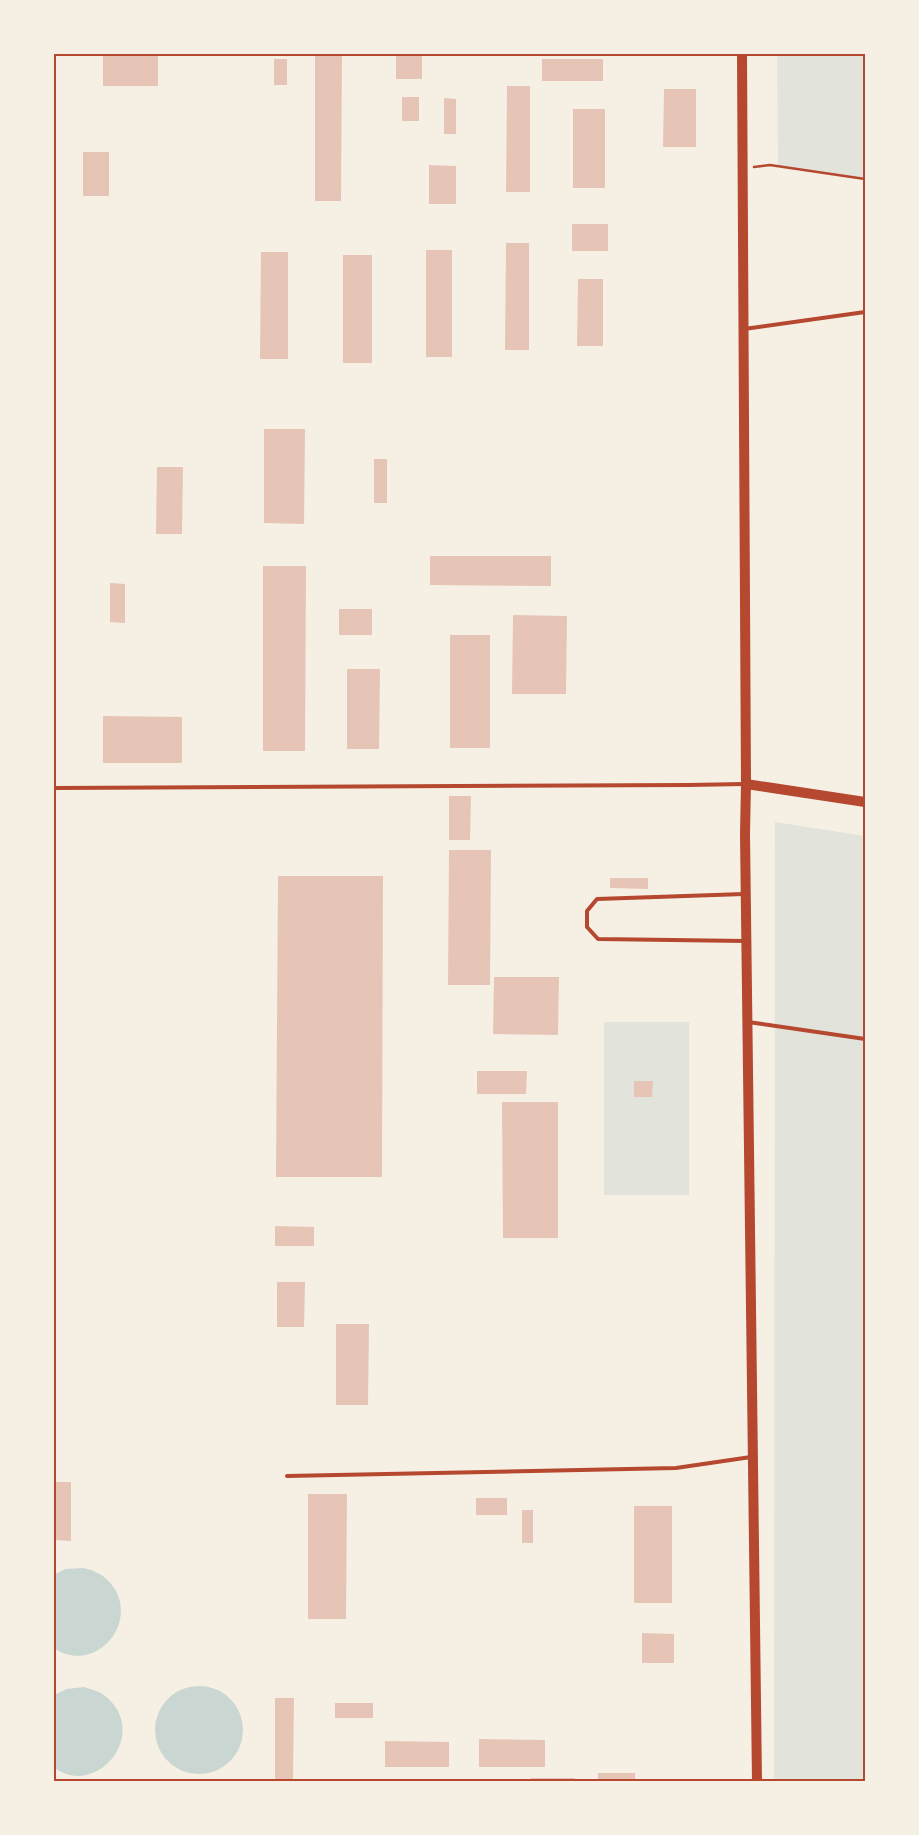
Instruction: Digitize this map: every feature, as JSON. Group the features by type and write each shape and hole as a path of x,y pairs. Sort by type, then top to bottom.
{"main road":[{"path":"742,54 746,941 757,1781"},
{"path":"746,784 865,802"}],"lane":[{"path":"743,329 865,312"},
{"path":"54,788 679,786 746,784"},
{"path":"746,894 597,898 587,911 587,927 598,939 746,941"},
{"path":"748,1022 865,1039"},
{"path":"287,1476 676,1468 753,1457"}],"path":[{"path":"742,169 770,166 865,179"}],"shaded area":[{"path":"777,54 865,54 865,179 778,167"},
{"path":"775,822 865,836 865,1781 774,1781"},
{"path":"604,1022 689,1022 689,1195 604,1195"},
{"path":"83,1568 100,1574 116,1591 121,1606 120,1620 115,1633 106,1644 95,1652 82,1656 68,1655 54,1648 54,1575 65,1569"},
{"path":"199,1686 216,1690 230,1699 239,1713 243,1730 239,1747 230,1761 216,1770 199,1774 182,1770 168,1761 159,1747 155,1730 159,1713 168,1699 182,1690"},
{"path":"84,1687 97,1691 110,1700 118,1711 122,1726 121,1741 115,1754 106,1765 94,1772 81,1776 67,1774 54,1767 54,1695 67,1689"}],"building":[{"path":"103,54 158,54 158,86 103,86"},
{"path":"315,54 342,54 341,201 315,201"},
{"path":"396,54 422,54 422,79 396,79"},
{"path":"274,59 287,59 287,85 274,85"},
{"path":"542,59 603,59 603,81 542,81"},
{"path":"507,86 530,86 530,192 506,192"},
{"path":"664,89 696,89 696,147 663,147"},
{"path":"402,97 419,97 419,121 402,121"},
{"path":"444,98 456,99 456,134 444,134"},
{"path":"573,109 605,109 605,188 573,188"},
{"path":"83,152 109,152 109,196 83,196"},
{"path":"429,165 456,166 456,204 429,204"},
{"path":"572,224 608,224 608,251 572,251"},
{"path":"506,243 529,243 529,350 505,350"},
{"path":"426,250 452,250 452,357 426,357"},
{"path":"261,252 288,252 288,359 260,359"},
{"path":"343,255 372,255 372,363 343,363"},
{"path":"578,279 603,279 603,346 577,346"},
{"path":"264,429 305,429 304,524 264,523"},
{"path":"374,459 387,459 387,503 374,503"},
{"path":"157,467 183,467 182,534 156,534"},
{"path":"430,556 551,556 551,586 430,585"},
{"path":"263,566 306,566 305,751 263,751"},
{"path":"110,583 125,584 125,623 110,622"},
{"path":"339,609 372,609 372,635 339,635"},
{"path":"513,615 567,616 566,694 512,694"},
{"path":"450,635 490,635 490,748 450,748"},
{"path":"347,669 380,669 379,749 347,749"},
{"path":"103,716 182,717 182,763 103,763"},
{"path":"449,796 471,796 470,840 449,840"},
{"path":"449,850 491,850 490,985 448,985"},
{"path":"278,876 383,876 382,1177 276,1177"},
{"path":"610,878 648,878 648,889 610,888"},
{"path":"494,977 559,977 558,1035 493,1034"},
{"path":"477,1071 527,1071 526,1094 477,1094"},
{"path":"634,1081 653,1081 652,1097 634,1097"},
{"path":"502,1102 558,1102 558,1238 503,1238"},
{"path":"275,1226 314,1227 314,1246 275,1246"},
{"path":"277,1282 305,1282 304,1327 277,1327"},
{"path":"336,1324 369,1324 368,1405 336,1405"},
{"path":"54,1482 71,1482 71,1541 54,1540"},
{"path":"308,1494 347,1494 346,1619 308,1619"},
{"path":"476,1498 507,1498 507,1515 476,1515"},
{"path":"634,1506 672,1506 672,1603 634,1603"},
{"path":"522,1510 533,1510 533,1543 522,1543"},
{"path":"642,1633 674,1634 674,1663 642,1663"},
{"path":"275,1698 294,1698 293,1781 275,1781"},
{"path":"335,1703 373,1703 373,1718 335,1718"},
{"path":"479,1739 545,1740 545,1767 479,1767"},
{"path":"385,1741 449,1742 449,1767 385,1767"},
{"path":"598,1773 635,1773 635,1781 598,1781"},
{"path":"531,1778 575,1778 575,1781 531,1781"}]}
